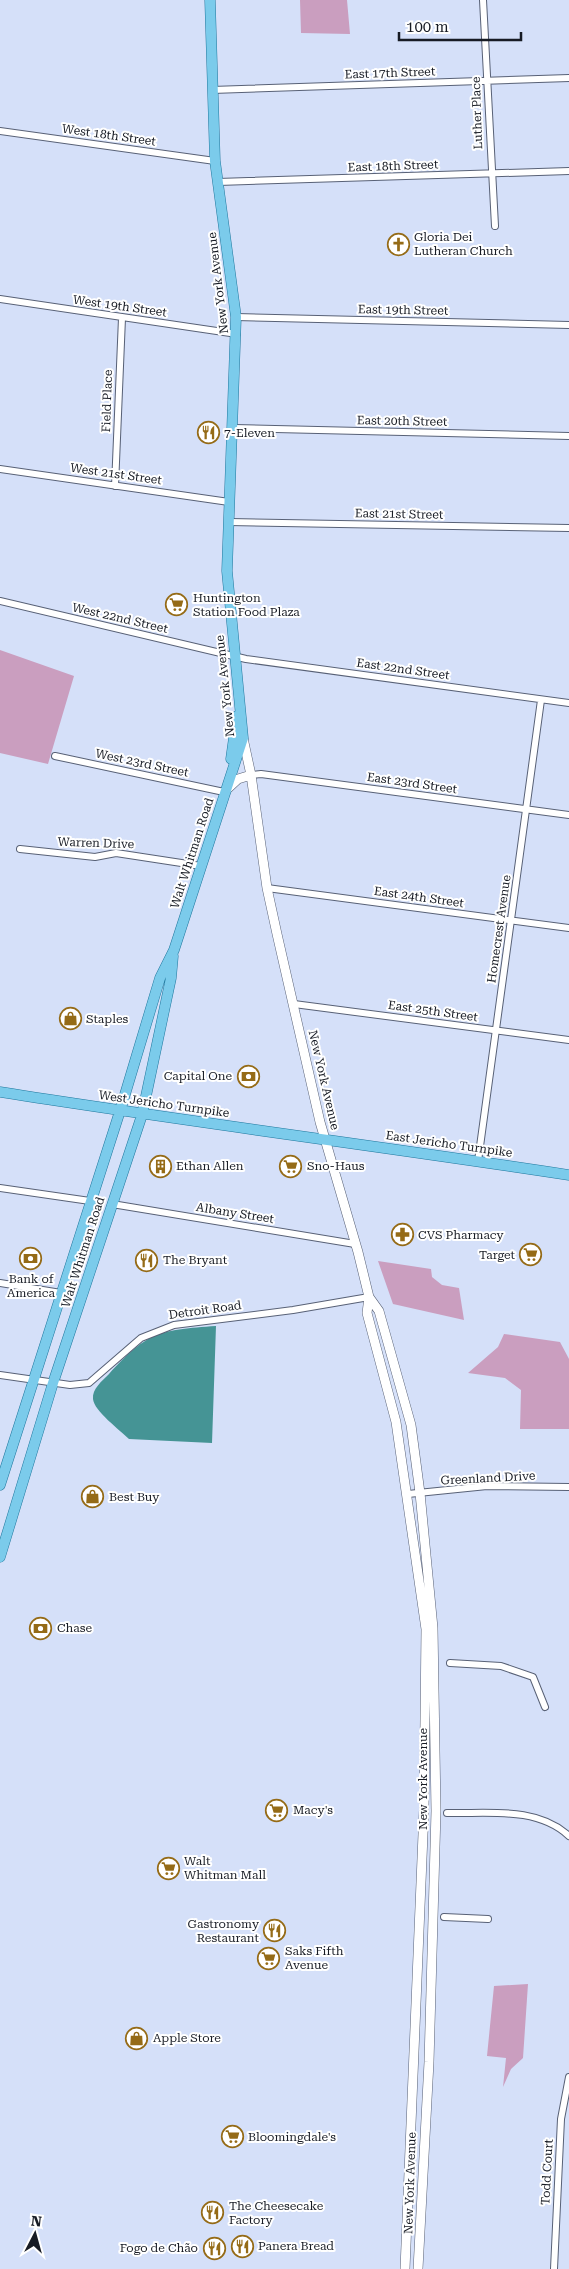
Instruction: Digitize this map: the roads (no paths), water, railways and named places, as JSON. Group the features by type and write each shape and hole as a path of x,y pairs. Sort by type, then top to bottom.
{"main road":[{"name":"New York Avenue","path":"210,0 215,161 237,334 226,571 243,738"},
{"name":"Walt Whitman Road","path":"224,792 237,718 236,678"},
{"name":"Walt Whitman Road","path":"0,1485 2,1468 33,1380 120,1111 160,978 174,950 243,738"},
{"name":"Walt Whitman Road","path":"0,1557 53,1383 142,1114 172,978 174,950"},
{"name":"West Jericho Turnpike","path":"0,1092 120,1111 325,1139"},
{"name":"East Jericho Turnpike","path":"325,1139 569,1174"}],"street":[{"name":"Luther Place","path":"483,0 495,226"},
{"name":"East 17th Street","path":"212,90 569,78"},
{"name":"West 18th Street","path":"0,131 215,161"},
{"name":"East 18th Street","path":"218,182 569,171"},
{"name":"West 19th Street","path":"0,300 237,334"},
{"name":"East 19th Street","path":"236,317 569,324"},
{"name":"Field Place","path":"116,486 122,318"},
{"name":"East 20th Street","path":"234,428 569,436"},
{"name":"West 21st Street","path":"0,469 229,502"},
{"name":"East 21st Street","path":"229,522 569,528"},
{"name":"West 22nd Street","path":"0,601 234,656"},
{"name":"East 22nd Street","path":"234,656 569,703"},
{"name":"Homecrest Avenue","path":"478,1161 541,700"},
{"name":"New York Avenue","path":"243,738 251,775 267,888 325,1139 369,1297 379,1312 411,1425 420,1493 433,1628 436,1811 428,2062 418,2269"},
{"name":"West 23rd Street","path":"55,756 224,792"},
{"name":"East 23rd Street","path":"251,775 261,774 569,815"},
{"path":"224,792 238,779 251,775"},
{"name":"Warren Drive","path":"20,849 94,857 116,853 201,866"},
{"name":"East 24th Street","path":"267,888 569,928"},
{"name":"East 25th Street","path":"294,1004 569,1040"},
{"path":"0,1188 90,1202"},
{"name":"Albany Street","path":"112,1204 355,1244"},
{"path":"0,1283 61,1293"},
{"name":"New York Avenue","path":"369,1297 367,1313 396,1422 408,1494 426,1639 424,1810 405,2269"},
{"name":"Detroit Road","path":"0,1376 76,1385 89,1383 141,1338 174,1325 292,1310 369,1297"},
{"name":"Greenland Drive","path":"408,1494 486,1486 569,1487"},
{"path":"450,1663 501,1666 533,1677 545,1707"},
{"path":"448,1813 524,1815 545,1820 569,1836"},
{"path":"444,1917 488,1919"},
{"name":"Todd Court","path":"554,2269 561,2119 569,2077"}],"place":[{"name":"Gloria Dei Lutheran Church","path":"398,244"},
{"name":"7-Eleven","path":"208,433"},
{"name":"Huntington Station Food Plaza","path":"177,605"},
{"name":"Staples","path":"70,1019"},
{"name":"Capital One","path":"248,1076"},
{"name":"Ethan Allen","path":"160,1166"},
{"name":"Sno-Haus","path":"291,1166"},
{"name":"CVS Pharmacy","path":"402,1235"},
{"name":"Target","path":"531,1255"},
{"name":"Bank of America","path":"31,1258"},
{"name":"The Bryant","path":"147,1260"},
{"name":"Best Buy","path":"93,1497"},
{"name":"Chase","path":"41,1628"},
{"name":"Macy's","path":"277,1810"},
{"name":"Walt Whitman Mall","path":"168,1868"},
{"name":"Gastronomy Restaurant","path":"275,1931"},
{"name":"Saks Fifth Avenue","path":"269,1958"},
{"name":"Apple Store","path":"137,2038"},
{"name":"Bloomingdale's","path":"232,2137"},
{"name":"The Cheesecake Factory","path":"213,2213"},
{"name":"Panera Bread","path":"242,2246"},
{"name":"Fogo de Chão","path":"214,2248"}]}
